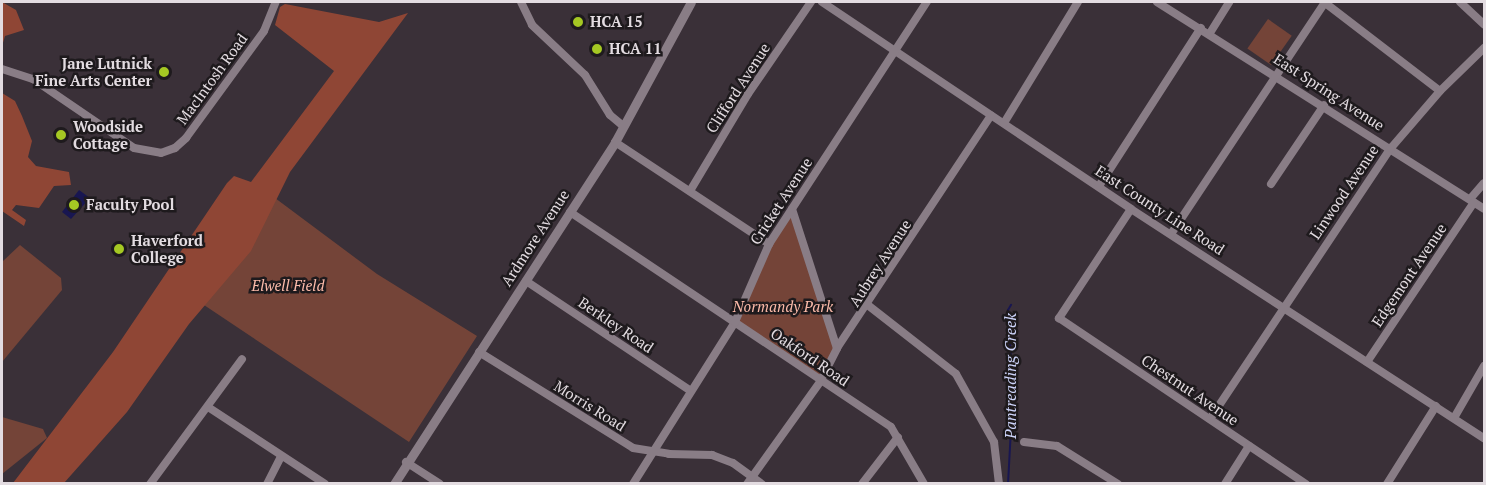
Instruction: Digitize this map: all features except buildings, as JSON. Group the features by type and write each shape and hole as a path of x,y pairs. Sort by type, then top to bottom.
{"street":[{"name":"MacIntosh Road","path":"2,69 33,80 134,148 152,153 169,151 186,138 269,23 276,2"},
{"path":"520,2 532,25 585,75 610,115 623,126"},
{"name":"Ardmore Avenue","path":"394,483 615,142 691,2"},
{"name":"Clifford Avenue","path":"690,191 748,94 812,2"},
{"name":"East County Line Road","path":"822,2 1131,209 1485,438"},
{"name":"Cricket Avenue","path":"633,483 735,322 769,244 927,2"},
{"path":"1004,123 1078,2"},
{"name":"East Spring Avenue","path":"1157,2 1275,73 1485,209"},
{"path":"1210,33 1229,2"},
{"path":"1171,234 1275,73 1325,2 1440,91"},
{"path":"1460,2 1485,24"},
{"path":"1099,186 1201,28"},
{"name":"Linwood Avenue","path":"1210,419 1282,306 1390,148 1440,91 1485,48"},
{"path":"1271,184 1324,105"},
{"name":"Aubrey Avenue","path":"750,480 820,382 837,348 868,306 991,115"},
{"path":"615,142 769,244"},
{"name":"Edgemont Avenue","path":"1367,362 1485,183"},
{"path":"792,209 837,348"},
{"name":"Chestnut Avenue","path":"1131,209 1059,318 1306,483"},
{"name":"Oakford Road","path":"570,212 735,322 820,382 891,427 924,483"},
{"name":"Berkley Road","path":"526,281 691,391"},
{"path":"868,306 944,361 966,387 993,442 999,483"},
{"name":"Morris Road","path":"479,352 610,436 652,451 712,455 750,480 762,483"},
{"path":"150,483 242,359"},
{"path":"1454,418 1485,366"},
{"path":"1387,483 1436,406"},
{"path":"208,407 325,483"},
{"path":"862,483 898,437"},
{"path":"1024,442 1057,446 1118,483"},
{"path":"1225,483 1250,446"},
{"path":"267,483 281,456"},
{"path":"406,462 440,483"},
{"path":"1105,474 1105,483"}],"green space":[{"path":"1268,19 1292,36 1271,65 1247,48"},
{"name":"Elwell Field","path":"275,198 377,274 477,336 409,442 198,301"},
{"name":"Normandy Park","path":"792,209 837,348 820,382 735,322 763,254"},
{"path":"20,245 61,278 62,290 2,362 2,262"},
{"path":"2,417 43,429 47,438 2,474"}],"shaded area":[{"path":"2,2 16,10 24,30 5,36 2,46"},
{"path":"285,4 379,22 408,13 290,172 251,251 189,324 127,412 64,483 13,483 113,352 227,183 234,176 251,182 334,71 275,25 280,7"},
{"path":"2,93 15,101 22,116 32,141 28,157 36,166 69,172 71,185 54,186 39,208 16,205 12,210 26,220 24,226 2,211"},
{"name":"Faculty Pool","path":"79,190 90,198 71,219 62,212"}],"waterway":[{"name":"Pantreading Creek","path":"1008,484 1013,391 1008,310 1011,305"}],"place":[{"name":"HCA 15","path":"578,22"},
{"name":"HCA 11","path":"597,49"},
{"name":"Jane Lutnick Fine Arts Center","path":"164,72"},
{"name":"Woodside Cottage","path":"61,135"},
{"name":"Faculty Pool","path":"74,205"},
{"name":"Haverford College","path":"119,249"}]}
